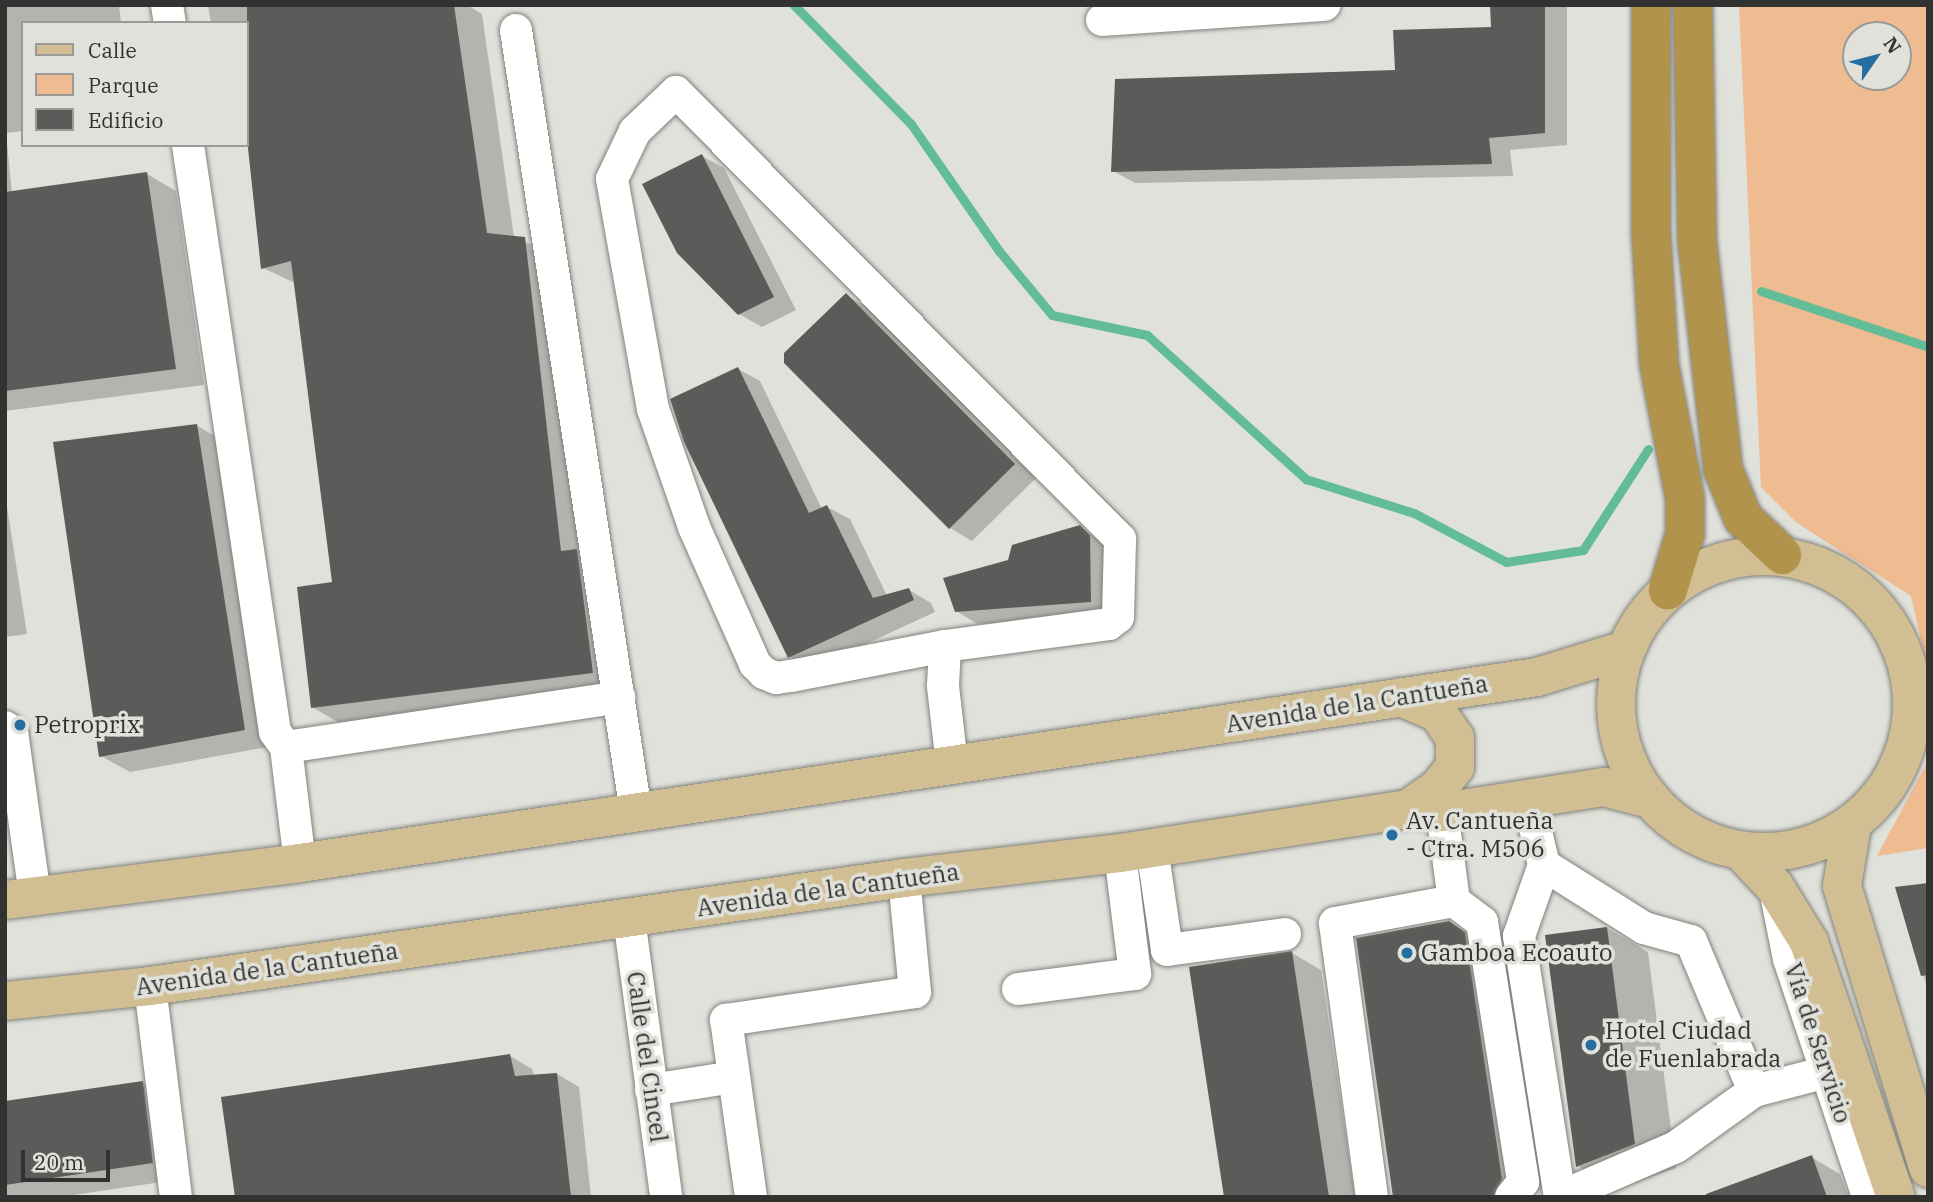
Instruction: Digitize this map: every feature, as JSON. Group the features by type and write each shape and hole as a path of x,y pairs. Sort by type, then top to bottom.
{"highway":[{"path":"1629,5 1630,24 1651,93"},
{"path":"1651,5 1651,232 1659,364 1685,499 1685,534 1668,590"},
{"path":"1693,5 1697,240 1723,468 1743,518 1782,555"}],"main road":[{"path":"1782,555 1838,574 1883,613 1909,666 1912,726 1892,782 1852,825 1799,849 1741,851 1686,830 1650,799 1624,753 1615,701 1625,650 1643,617 1668,590 1721,561 1782,555"},
{"name":"Avenida de la Cantueña","path":"20,897 300,863 1537,677 1625,650"},
{"path":"1401,697 1438,713 1455,738 1455,766 1437,788 1425,810"},
{"name":"Avenida de la Cantueña","path":"5,1001 150,986 904,878 1136,850 1604,787 1650,799"},
{"path":"1852,825 1842,886 1928,1168"},
{"path":"1741,851 1775,887 1809,942 1896,1197"}],"street":[{"path":"1102,20 1324,5"},
{"path":"516,30 636,813"},
{"path":"676,92 1120,540 1118,617 1109,624 945,646 776,678 755,664 694,527 653,409 612,179 635,131 676,92"},
{"path":"188,147 275,732 286,747 300,863"},
{"path":"945,646 943,686 952,765"},
{"path":"286,747 619,697"},
{"path":"5,727 12,732 20,897"},
{"path":"1528,798 1544,865 1519,936 1560,1197 1676,1147 1754,1091 1826,1072"},
{"path":"1425,810 1454,901 1482,922 1523,1182 1511,1197"},
{"path":"1136,850 1167,950 1285,934"},
{"path":"1018,989 1135,974 1136,850"},
{"path":"1544,865 1644,929 1691,941 1754,1091"},
{"path":"751,1197 726,1020 915,992 904,878"},
{"name":"Vía de Servicio","path":"1775,887 1789,959 1868,1197"},
{"path":"1372,1197 1335,923 1454,901"},
{"name":"Calle del Cincel","path":"629,918 666,1197"},
{"path":"150,986 176,1197"},
{"path":"651,1090 734,1077"}],"green space":[{"path":"1739,5 1928,5 1928,671 1911,596 1797,523 1761,487"},
{"path":"1928,761 1928,848 1877,856"}],"building":[{"path":"247,5 454,5 487,233 525,237 561,551 577,549 593,673 311,708 297,587 332,582 291,261 261,269 248,147"},
{"path":"1490,5 1545,5 1545,133 1489,138 1492,164 1111,172 1115,79 1395,70 1393,30 1491,27"},
{"path":"702,154 774,297 738,315 677,253 642,184"},
{"path":"147,172 176,369 5,391 5,192"},
{"path":"846,293 1015,464 949,529 784,363 784,353"},
{"path":"738,367 809,513 827,505 873,598 909,588 914,600 788,658 684,442 670,399"},
{"path":"197,424 245,730 99,757 53,442"},
{"path":"1080,525 1090,535 1091,602 955,612 943,578 1008,560 1012,545"},
{"path":"1928,883 1928,975 1921,976 1895,887"},
{"path":"1449,921 1465,932 1502,1179 1493,1197 1393,1197 1356,938"},
{"name":"Hotel Ciudad de Fuenlabrada","path":"1607,927 1635,1144 1576,1167 1545,935"},
{"path":"1292,951 1329,1197 1224,1197 1189,967"},
{"path":"510,1054 515,1076 557,1073 571,1197 235,1197 221,1097"},
{"path":"143,1081 153,1163 5,1185 5,1101"},
{"path":"1812,1155 1827,1197 1707,1197 1706,1194"}],"waterway":[{"path":"794,5 911,124 999,251 1052,315 1147,335 1306,479 1414,513 1506,562 1583,550 1648,449"},
{"path":"1761,291 1928,347"}],"place":[{"name":"Petroprix","path":"20,725"},
{"name":"Av. Cantueña - Ctra. M506","path":"1392,835"},
{"name":"Gamboa Ecoauto","path":"1407,953"},
{"name":"Hotel Ciudad de Fuenlabrada","path":"1591,1045"}]}
